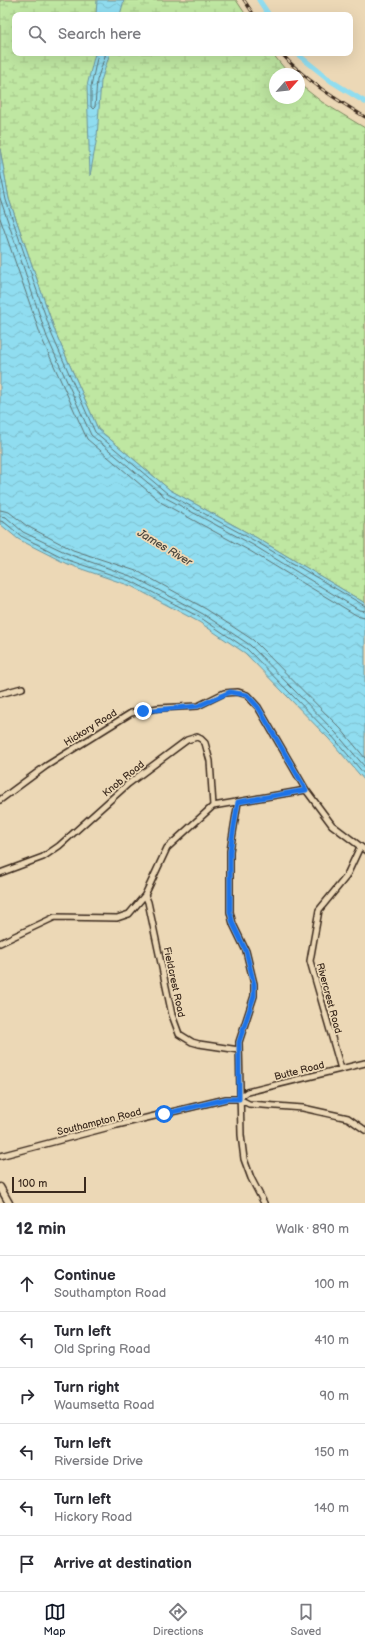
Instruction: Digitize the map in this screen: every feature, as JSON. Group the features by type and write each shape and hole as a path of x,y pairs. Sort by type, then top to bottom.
{"street":[{"path":"0,694 22,688"},
{"name":"Hickory Road","path":"0,800 46,766 130,713 158,708 198,706 230,692 247,695 258,707 306,790"},
{"name":"Knob Road","path":"0,873 48,853 59,846 128,784 187,740 193,738 201,739 207,749 213,806"},
{"path":"0,943 55,918 117,918 129,914 145,895 167,848 213,806 306,790 332,825 363,848"},
{"path":"238,802 230,851 230,912 233,924 246,951 254,990 251,1008 240,1034 239,1099 244,1159 251,1178 264,1203"},
{"name":"Rivercrest Road","path":"341,1069 310,961 319,910 346,877 363,848"},
{"name":"Fieldcrest Road","path":"145,895 148,902 172,1015 179,1034 198,1044 239,1050"},
{"name":"Butte Road","path":"239,1099 247,1092 365,1063"},
{"name":"Southampton Road","path":"0,1156 117,1124 226,1099 239,1099 249,1104 302,1108 348,1118 365,1130"},
{"path":"0,1187 9,1203"}],"green space":[{"path":"0,0 236,0 244,12 12,12 12,56 274,56 284,68 269,68 269,104 305,104 305,89 322,102 365,128 365,603 257,538 170,490 98,429 56,334 9,199 0,149"}],"water":[{"path":"97,0 124,0 121,12 96,12"},
{"path":"94,56 109,56 101,81 97,137 90,176 87,86"},
{"name":"James River","path":"0,149 9,199 56,334 98,429 170,490 257,538 365,603 365,781 329,739 245,653 199,622 131,586 67,564 18,539 0,524"}],"waterway":[{"path":"259,0 267,12"},
{"path":"300,56 331,81 365,102"}],"railway":[{"path":"244,0 252,12"},
{"path":"284,56 300,72 331,96 365,117"}],"route":[{"path":"143,711 158,708 198,706 224,693 230,692 238,692 247,695 258,707 306,790 238,802 230,851 230,912 233,924 246,951 254,984 254,996 251,1008 242,1027 239,1042 239,1099 226,1099 164,1114"}]}
